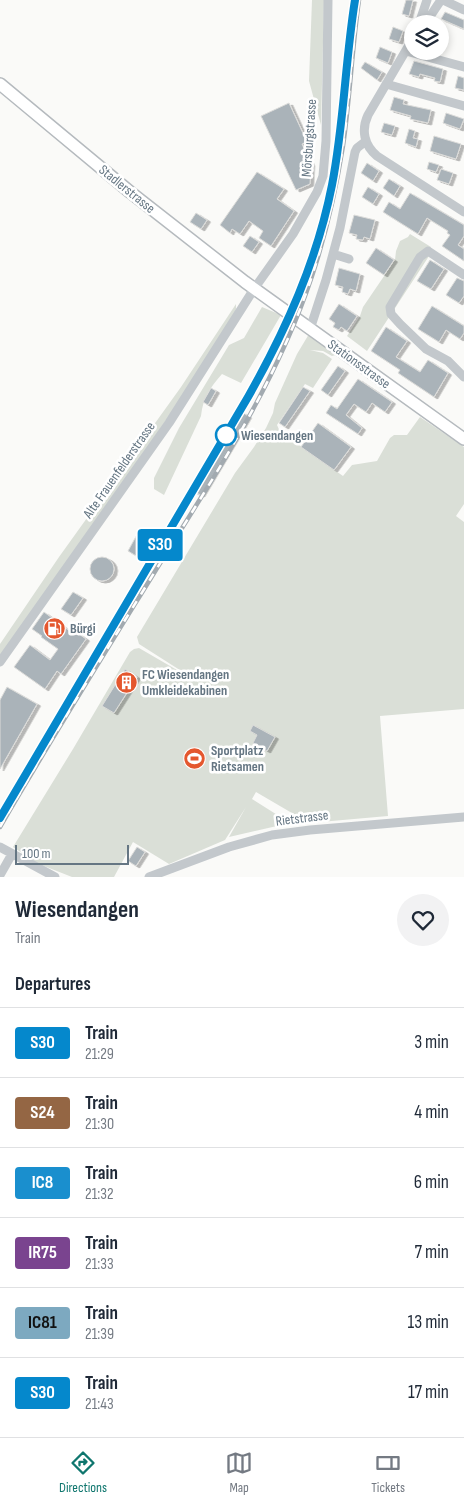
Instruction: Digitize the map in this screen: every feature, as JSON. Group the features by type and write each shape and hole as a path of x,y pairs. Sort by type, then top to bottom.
{"main road":[{"name":"Stadlerstrasse","path":"2,85 130,192 254,289"},
{"name":"Stationsstrasse","path":"254,289 463,437"}],"street":[{"name":"Mörsburgstrasse","path":"254,289 293,234 310,206 323,176 326,141 328,0"},
{"path":"422,15 427,0"},
{"path":"431,15 442,0 464,10"},
{"path":"404,54 366,118 364,129 366,142 377,156 464,212"},
{"path":"439,60 464,67"},
{"path":"386,84 464,106"},
{"path":"312,323 334,254 355,151 366,142"},
{"path":"464,275 428,251 420,257 390,307 391,314 426,349 448,361 464,376"},
{"path":"334,254 349,259"},
{"name":"Alte Frauenfelderstrasse","path":"0,662 169,423 254,289"},
{"name":"Rietstrasse","path":"150,877 229,847 272,835 319,829 464,817"},
{"path":"0,847 55,877"},
{"path":"0,875 12,854"}],"shaded area":[{"path":"312,0 324,0 321,125 309,81"},
{"path":"410,234 431,247 429,251 431,253 367,351 347,336 360,316 363,307 395,260 400,241"},
{"path":"236,304 230,327 0,662 0,644 59,557 181,387"},
{"path":"262,307 281,315 241,383 222,374 211,388 203,403 201,416 164,495 154,489 154,478 179,428 229,345 244,338"},
{"path":"309,334 343,353 332,356 323,351 310,350 323,353 332,359 313,388 305,384 277,425 281,434 343,476 352,465 377,461 390,438 394,435 407,435 420,417 464,447 464,504 456,516 464,522 464,709 380,716 388,816 309,823 256,792 252,799 290,823 229,837 246,807 225,840 169,864 133,842 114,877 72,877 39,864 13,847 130,652 139,648 208,688 139,644 137,637 235,473 266,428 297,354"}],"building":[{"path":"406,0 413,0 409,15 402,14"},
{"path":"445,12 464,20 464,29 449,22 449,15 443,15"},
{"path":"393,27 403,31 399,42 389,39"},
{"path":"380,47 392,52 388,63 376,58"},
{"path":"414,61 443,69 440,82 434,81 435,78 420,74 419,77 409,74"},
{"path":"365,62 382,72 377,80 361,68"},
{"path":"458,76 464,78 464,90 455,88"},
{"path":"394,97 404,100 403,104 431,110 428,123 410,119 411,116 390,110"},
{"path":"289,103 307,142 302,144 311,164 310,184 296,190 261,116"},
{"path":"446,113 464,119 460,129 443,123"},
{"path":"384,123 395,126 392,135 381,132"},
{"path":"409,129 415,131 413,138 418,139 416,147 405,143"},
{"path":"434,136 461,144 456,159 430,151"},
{"path":"429,162 439,165 436,172 427,169"},
{"path":"367,163 379,171 373,181 361,173"},
{"path":"441,169 453,173 449,184 437,180"},
{"path":"257,172 284,189 277,199 294,211 271,246 259,238 263,231 249,221 240,234 232,229 230,233 220,225"},
{"path":"389,179 400,186 394,196 383,188"},
{"path":"368,187 379,194 373,204 362,197"},
{"path":"410,193 464,225 464,236 458,245 464,249 464,261 442,246 450,235 447,233 448,231 427,218 418,234 383,212 389,202 400,209"},
{"path":"196,213 207,220 201,229 190,222"},
{"path":"354,215 375,220 370,239 364,237 363,240 356,239 357,235 349,233"},
{"path":"250,236 259,242 252,252 243,246"},
{"path":"376,248 394,260 384,275 366,263"},
{"path":"430,260 444,269 431,289 417,281"},
{"path":"339,268 360,274 356,291 350,289 348,294 342,292 343,287 335,285"},
{"path":"457,278 464,281 464,296 459,303 446,295"},
{"path":"339,304 357,316 347,331 341,327 339,330 333,327 335,323 329,319"},
{"path":"432,306 464,326 464,333 460,339 446,330 439,342 418,329"},
{"path":"386,327 407,341 396,357 420,372 428,360 448,373 434,397 398,373 400,370 371,351"},
{"path":"338,366 345,371 328,395 321,390"},
{"path":"358,379 392,402 385,412 372,403 366,412 354,404 346,415 362,428 358,434 326,413 331,405 337,409"},
{"path":"303,387 310,391 285,427 279,423"},
{"path":"211,388 216,391 208,405 203,402"},
{"path":"242,412 248,416 201,495 194,492"},
{"path":"318,423 351,447 334,470 301,447"},
{"path":"139,531 155,540 143,560 128,551"},
{"path":"102,557 111,560 114,569 111,578 102,581 93,578 90,569 93,560"},
{"path":"73,592 83,598 71,615 61,609"},
{"path":"44,612 71,632 72,629 86,639 61,674 57,671 45,689 14,667 30,645 50,660 58,649 32,629"},
{"path":"125,669 137,677 114,713 102,706"},
{"path":"7,687 37,704 0,769 0,700"},
{"path":"253,725 275,737 267,751 253,743 257,735 250,731"},
{"path":"137,847 145,852 136,866 128,861"}],"railway":[{"path":"0,827 229,452 266,384 299,313 322,244 334,195 345,128 359,0"},
{"path":"104,641 248,397 276,346 293,309"}],"train":[{"name":"S30","path":"0,818 248,397 296,304 317,244 332,184 341,128 355,0"}],"place":[{"name":"Wiesendangen","path":"226,435"},
{"name":"Bürgi","path":"54,628"},
{"name":"FC Wiesendangen Umkleidekabinen","path":"126,682"},
{"name":"Sportplatz Rietsamen","path":"195,758"}]}
